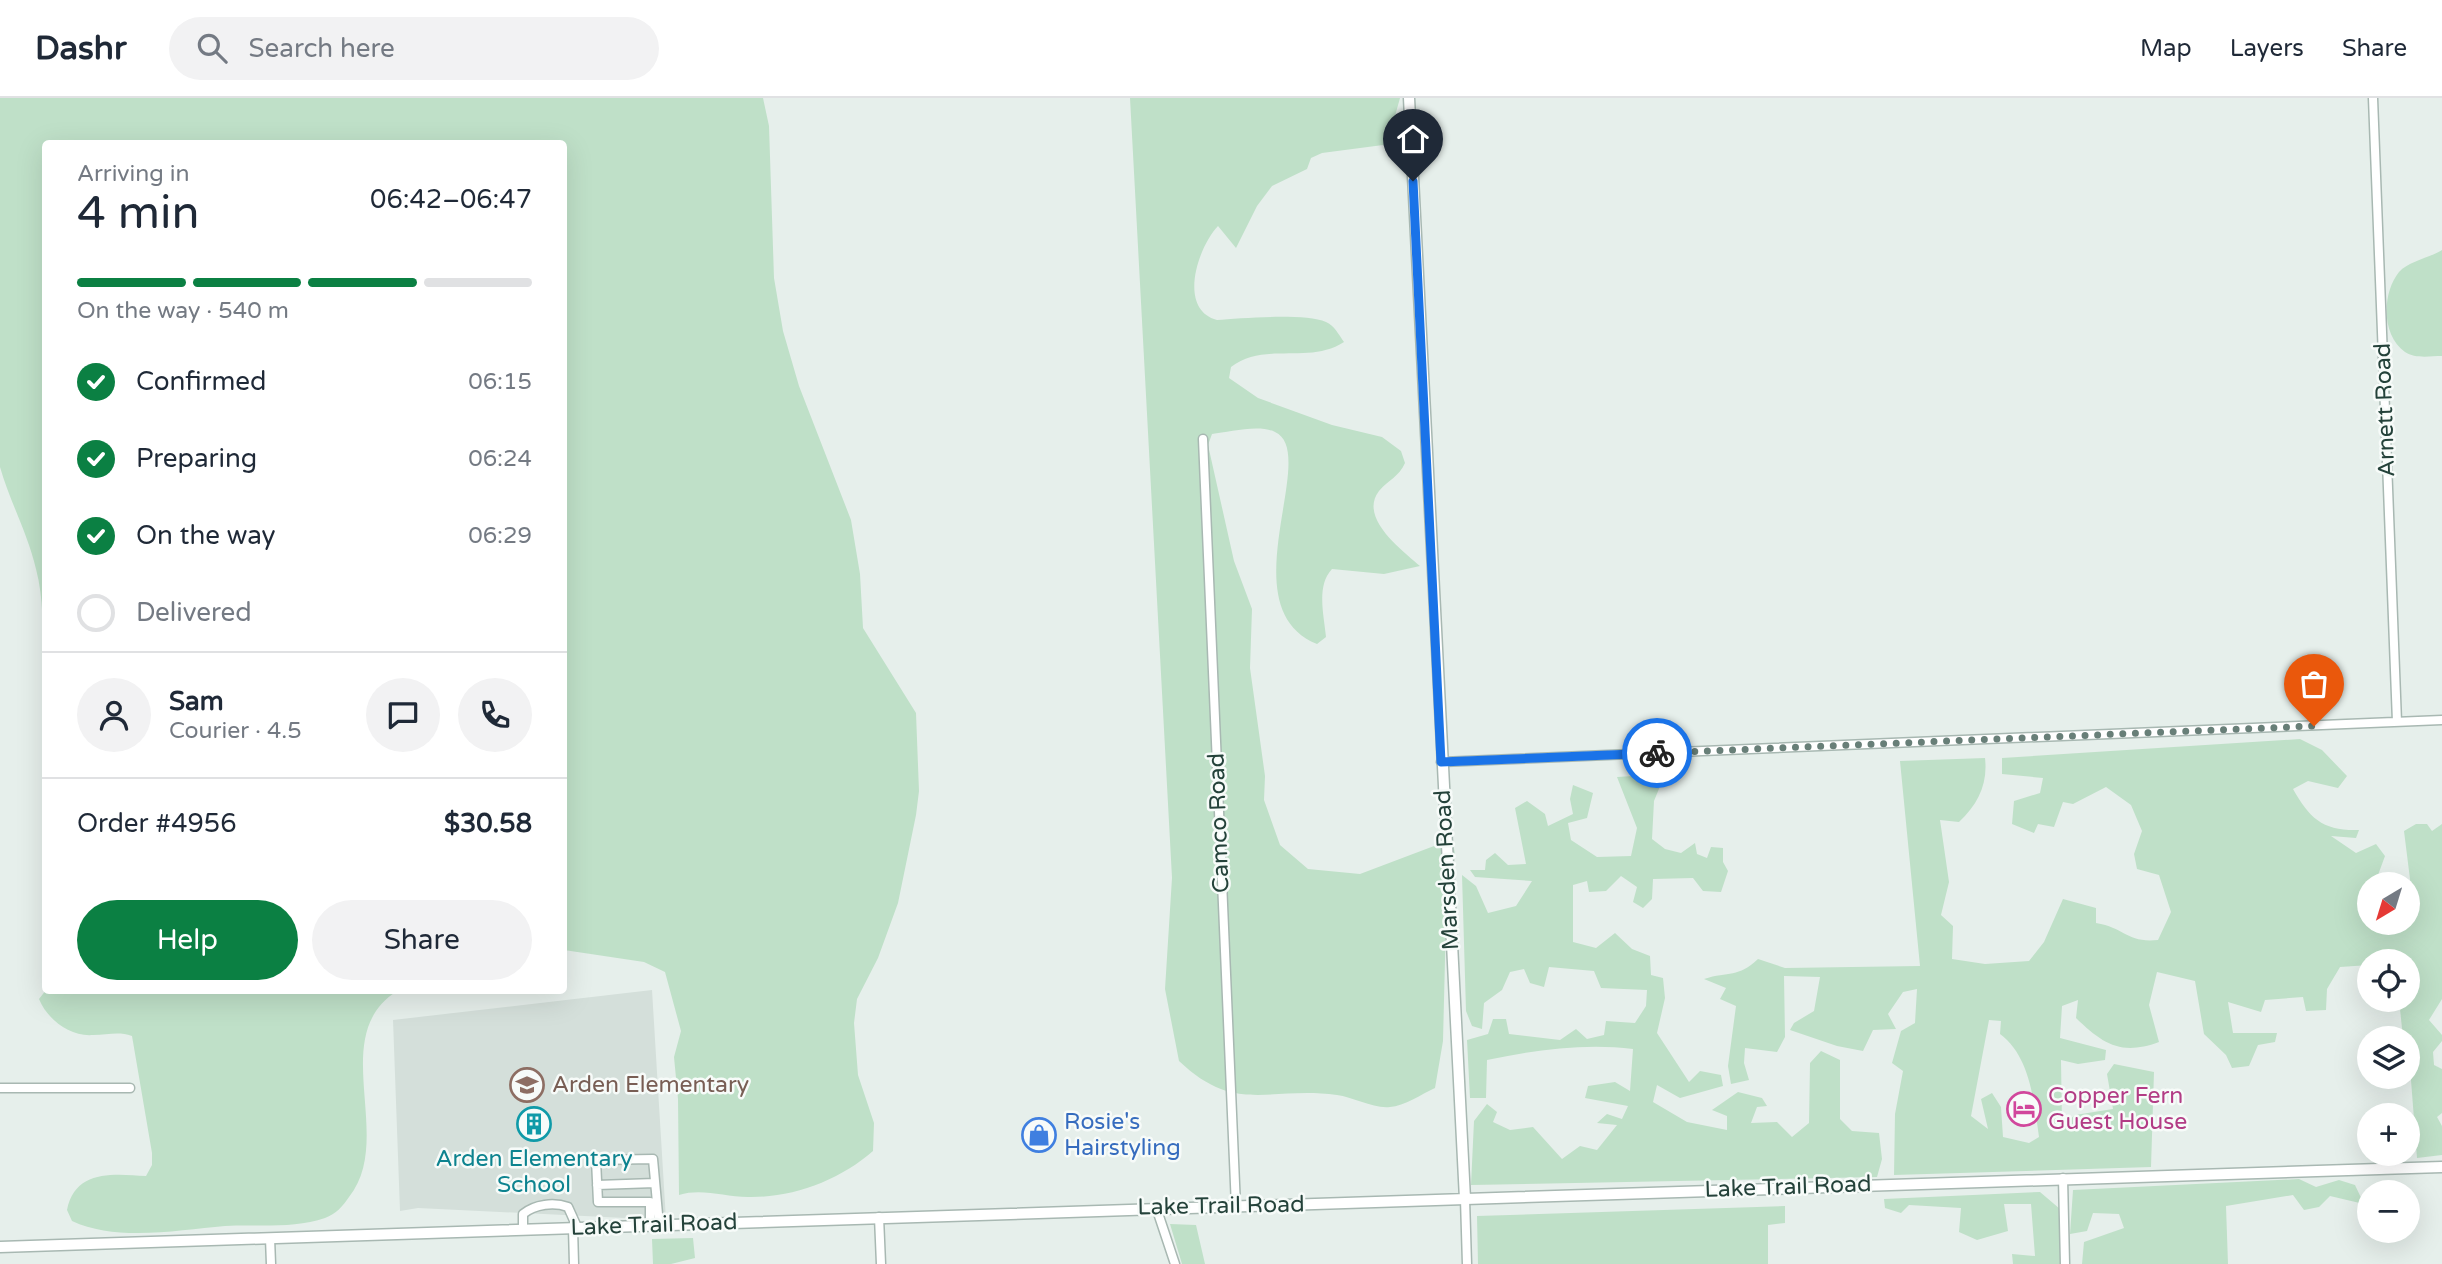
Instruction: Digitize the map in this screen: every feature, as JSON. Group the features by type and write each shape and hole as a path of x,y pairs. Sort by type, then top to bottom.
{"street":[{"name":"Marsden Road","path":"1409,98 1467,1264"},
{"name":"Arnett Road","path":"2373,98 2397,722"},
{"name":"Camco Road","path":"1203,439 1236,1207"},
{"path":"1441,762 2442,720"},
{"path":"0,1088 130,1088"},
{"path":"653,1159 654,1225 650,1202 598,1202 596,1160 653,1159"},
{"name":"Lake Trail Road","path":"0,1247 1156,1207 1236,1207 2442,1167"},
{"path":"2063,1178 2065,1264"},
{"path":"597,1185 655,1183"},
{"path":"523,1229 523,1214 529,1209 556,1203 568,1207 575,1228 574,1264"},
{"path":"1156,1207 1175,1264"},
{"path":"879,1217 881,1264"},
{"path":"270,1238 271,1264"}],"shaded area":[{"name":"Arden Elementary","path":"652,990 666,1220 418,1208 400,1211 393,1020"}],"green space":[{"path":"0,98 763,98 769,126 774,278 783,331 799,386 851,520 860,574 863,628 916,713 919,791 916,815 898,903 878,958 857,999 854,1023 858,1075 874,1123 873,1151 846,1171 799,1191 739,1197 696,1192 679,1195 678,1099 674,1057 681,1031 665,972 644,962 567,950 567,140 42,140 42,603 39,580 28,543 0,467"},
{"path":"1130,98 1400,98 1390,134 1383,145 1322,153 1311,158 1307,169 1272,186 1257,206 1236,248 1218,226 1198,262 1194,291 1197,304 1205,314 1217,320 1289,317 1316,319 1331,325 1344,342 1316,352 1258,355 1244,359 1231,367 1229,378 1258,398 1332,425 1382,437 1401,451 1405,463 1400,472 1379,491 1374,501 1374,512 1385,533 1420,566 1384,574 1332,569 1327,576 1323,592 1326,637 1317,644 1291,625 1279,598 1276,566 1288,469 1286,446 1275,432 1253,429 1212,434 1208,445 1234,561 1252,609 1250,668 1265,776 1264,800 1280,845 1308,869 1360,874 1442,843 1453,843 1455,854 1446,919 1443,1041 1435,1088 1395,1106 1377,1106 1337,1095 1313,1093 1236,1093 1218,1088 1199,1078 1179,1061 1165,989 1172,878"},
{"path":"2442,250 2442,356 2413,356 2397,345 2388,325 2389,291 2403,268"},
{"path":"2300,739 2322,750 2347,776 2338,788 2308,781 2293,789 2305,808 2327,825 2359,830 2356,838 2331,836 2356,853 2376,844 2385,856 2379,872 2357,872 2357,935 2420,935 2420,872 2409,872 2404,831 2416,824 2427,824 2432,831 2442,824 2442,999 2429,1020 2442,1035 2442,1041 2433,1052 2434,1065 2442,1069 2442,1113 2437,1117 2442,1126 2442,1155 2420,1158 2420,1103 2413,1103 2412,1089 2420,1089 2420,1026 2402,1026 2400,1012 2420,1012 2420,949 2357,949 2357,966 2340,967 2327,989 2326,1010 2306,1011 2303,997 2265,1000 2261,1012 2228,1002 2233,1033 2277,1033 2275,1042 2258,1045 2249,1066 2232,1068 2226,1055 2204,1034 2195,981 2157,972 2149,1005 2159,1042 2146,1046 2123,1047 2104,1041 2076,1018 2078,1000 2062,1006 2060,1038 2106,1050 2105,1060 2078,1064 2061,1060 2062,1126 2075,1115 2113,1109 2107,1074 2114,1064 2154,1072 2151,1167 1894,1175 1895,1114 1903,1071 1892,1063 1901,1031 1915,1023 1917,989 1903,992 1888,1014 1896,1029 1873,1030 1863,1051 1837,1046 1790,1030 1794,1023 1814,1011 1820,977 1784,976 1785,1037 1777,1052 1745,1048 1744,1063 1749,1080 1731,1084 1728,1066 1736,1006 1720,999 1726,988 1704,979 1739,972 1758,959 1785,968 1920,966 1900,761 1985,758 1983,785 1971,808 1959,822 1940,820 1949,882 1941,915 1953,926 1952,959 1985,964 2029,961 2044,942 2063,899 2096,908 2096,923 2139,939 2158,940 2171,912 2159,875 2137,869 2134,854 2142,831 2131,805 2106,787 2073,804 2063,802 2054,827 2038,824 2034,833 2012,824 2014,801 2040,793 2043,778 2002,774 2002,758","holes":["1989,1020 2001,1021 2000,1034 2018,1054 2029,1080 2039,1137 2029,1143 2003,1137 2001,1107 1992,1093 1981,1099 1988,1129 1971,1116"]},
{"path":"1665,774 1654,801 1652,839 1665,849 1681,853 1695,843 1697,854 1707,858 1711,847 1723,848 1723,862 1728,871 1721,892 1703,891 1693,878 1653,879 1652,899 1643,908 1633,902 1637,887 1621,876 1606,891 1589,892 1587,881 1573,885 1573,942 1596,948 1615,933 1632,949 1650,956 1651,975 1663,978 1665,998 1657,1033 1689,1082 1700,1071 1721,1075 1723,1086 1680,1098 1657,1085 1653,1102 1687,1122 1727,1130 1727,1116 1712,1110 1738,1092 1762,1098 1767,1106 1757,1107 1751,1123 1777,1122 1792,1137 1809,1123 1810,1063 1821,1051 1840,1060 1840,1119 1852,1131 1879,1133 1882,1159 1877,1177 1471,1185 1474,1121 1487,1104 1497,1112 1493,1122 1510,1130 1533,1127 1562,1159 1580,1146 1597,1150 1617,1125 1597,1123 1607,1114 1622,1119 1628,1106 1585,1098 1588,1086 1615,1082 1630,1091 1633,1049 1560,1048 1487,1060 1486,1098 1470,1098 1467,1040 1488,1034 1493,1019 1506,1019 1509,1034 1560,1040 1576,1029 1587,1039 1604,1035 1606,1021 1635,1023 1646,1006 1647,990 1601,988 1594,971 1549,967 1544,987 1530,983 1524,969 1510,972 1502,990 1484,1003 1482,1029 1472,1026 1466,1011 1462,875 1476,886 1488,913 1516,906 1532,881 1475,877 1470,870 1485,870 1486,860 1495,853 1508,865 1526,864 1515,808 1527,801 1545,814 1548,826 1573,814 1570,799 1573,785 1593,793 1587,818 1568,823 1571,840 1597,857 1631,856 1637,828 1617,777"},
{"path":"43,994 394,994 376,1010 366,1034 363,1060 366,1146 362,1173 349,1197 329,1216 288,1225 225,1226 128,1233 108,1231 72,1221 67,1210 78,1187 97,1177 109,1175 146,1176 152,1165 152,1153 132,1036 117,1033 84,1035 68,1030 54,1020 39,999"},
{"path":"2299,1179 2316,1187 2339,1180 2355,1185 2357,1202 2330,1196 2319,1207 2304,1210 2293,1195 2226,1206 2228,1264 2082,1264 2084,1242 2124,1228 2119,1214 2093,1213 2087,1231 2070,1234 2073,1190"},
{"path":"2040,1192 2060,1209 2060,1264 2013,1264 2012,1254 2035,1256 2031,1204 2004,1204 2008,1231 1977,1240 1959,1232 1961,1208 1909,1205 1901,1213 1885,1208 1884,1199"},
{"path":"1785,1206 1785,1223 1768,1225 1768,1264 1478,1264 1477,1216"},
{"path":"1170,1224 1196,1225 1205,1264 1182,1264"},
{"path":"693,1238 695,1258 671,1264 653,1264 652,1239"}],"way so far":[{"path":"1657,753 2314,726"}],"place":[{"name":"Arden Elementary","path":"527,1085"},
{"name":"Copper Fern Guest House","path":"2024,1109"},
{"name":"Arden Elementary School","path":"534,1124"},
{"name":"Rosie's Hairstyling","path":"1039,1135"}],"route":[{"path":"1413,181 1441,762 1657,753"}]}
